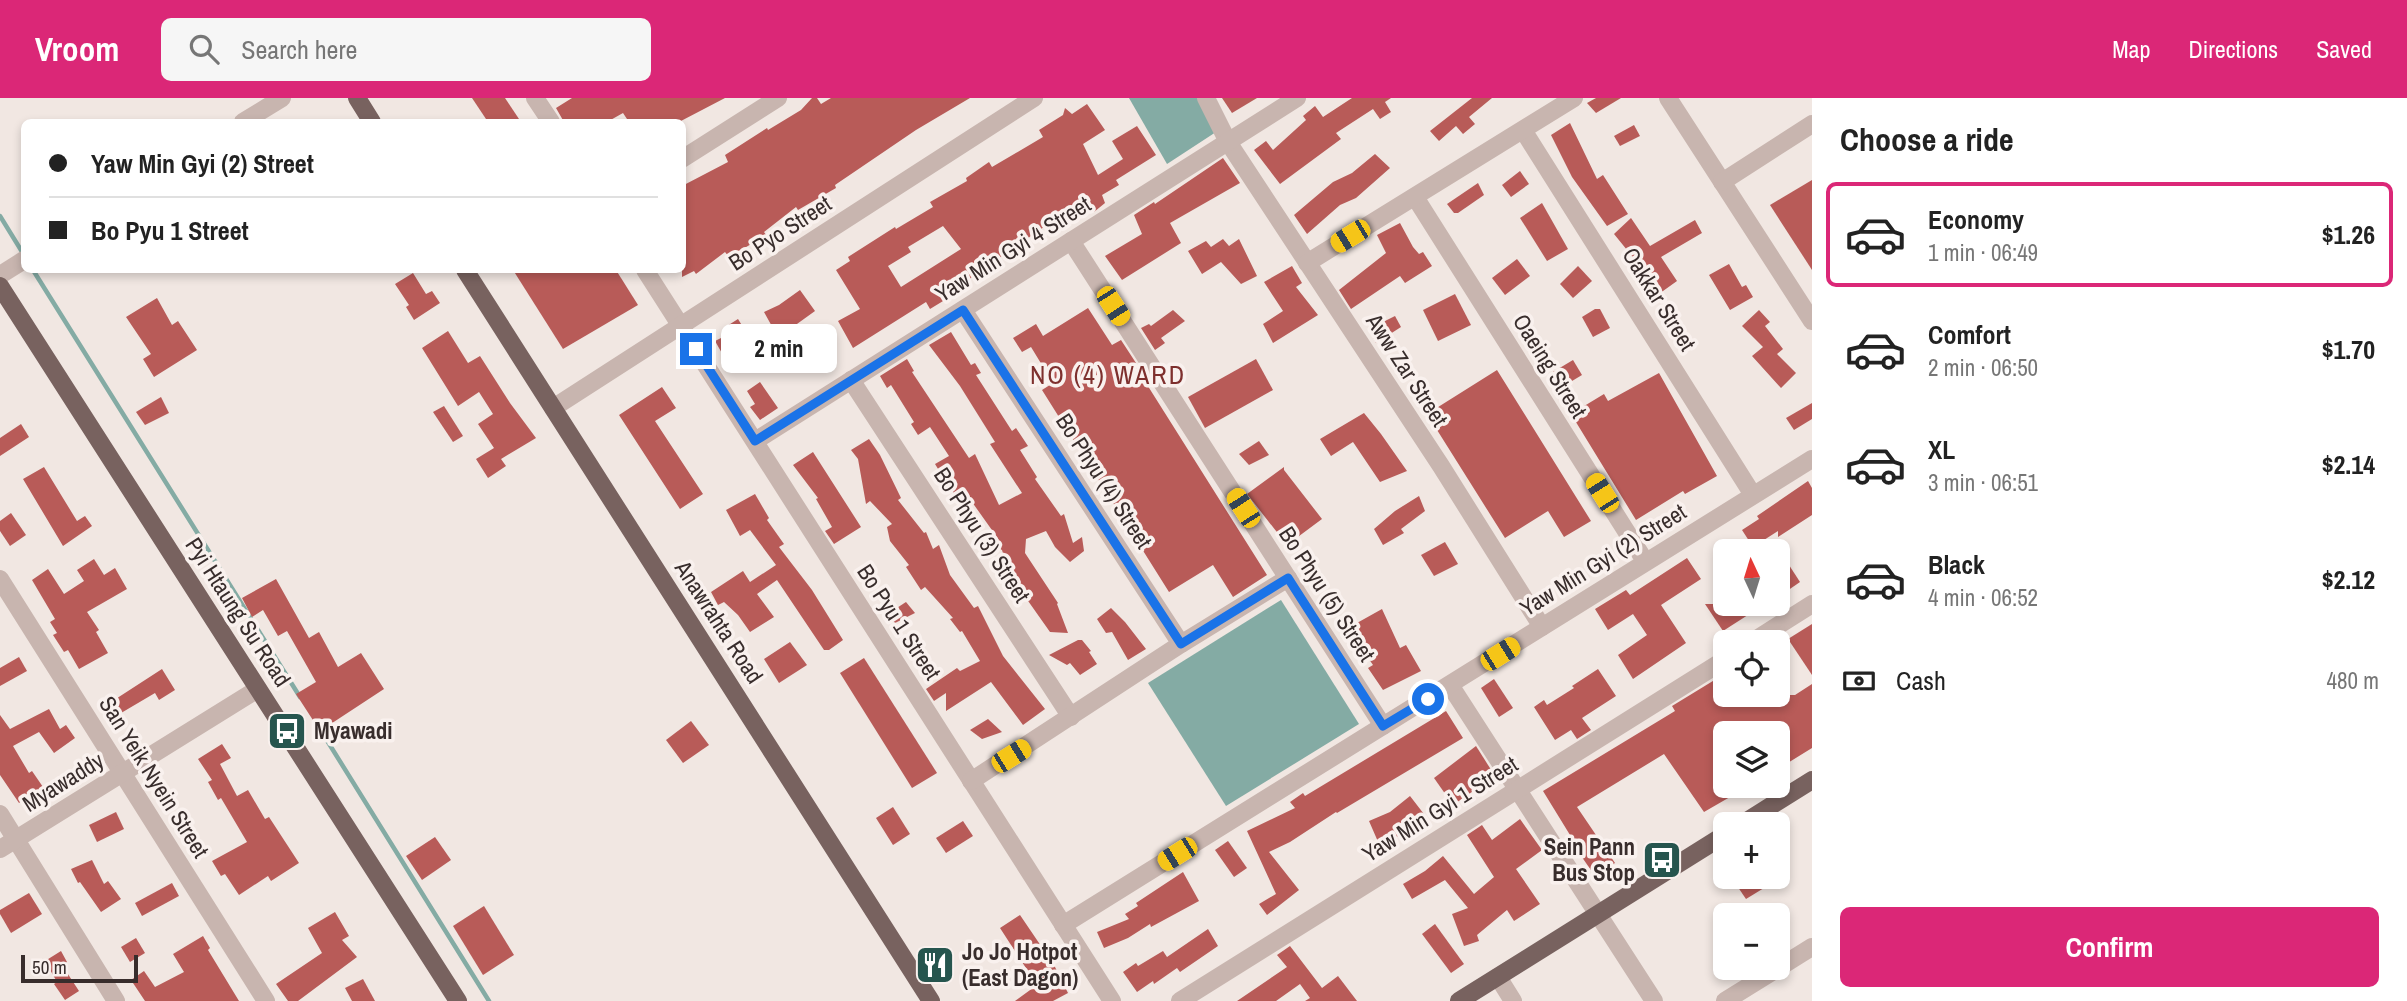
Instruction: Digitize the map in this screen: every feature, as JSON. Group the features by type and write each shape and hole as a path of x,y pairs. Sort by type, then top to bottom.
{"main road":[{"path":"357,98 370,119"},
{"name":"Anawrahta Road","path":"467,273 931,1001"},
{"name":"Pyi Htaung Su Road","path":"0,286 456,1000"},
{"path":"1761,812 1812,780"},
{"path":"1459,1001 1713,842"}],"street":[{"path":"248,119 282,98"},
{"path":"686,156 778,98"},
{"name":"Bo Pyo Street","path":"553,408 1034,98"},
{"name":"Aww Zar Street","path":"1206,98 1228,142 1441,466 1542,627"},
{"name":"Yaw Min Gyi 4 Street","path":"755,441 1297,98"},
{"path":"1307,262 1574,98"},
{"path":"1668,98 1812,321"},
{"path":"539,99 549,119"},
{"path":"1722,182 1812,124"},
{"name":"Oakkar Street","path":"1523,130 1754,495"},
{"name":"Oaeing Street","path":"1415,197 1645,561"},
{"name":"Bo Phyu (5) Street","path":"1071,242 1383,726"},
{"path":"0,275 21,262"},
{"name":"Bo Pyu 1 Street","path":"647,273 1111,1001"},
{"name":"Bo Phyu (4) Street","path":"963,310 1181,644"},
{"name":"Bo Phyu (3) Street","path":"851,380 1071,718"},
{"name":"Yaw Min Gyi (2) Street","path":"1063,925 1812,459"},
{"path":"971,781 1181,644 1288,578"},
{"name":"San Yeik Nyein Street","path":"0,579 266,1001"},
{"path":"1771,630 1812,604"},
{"name":"Yaw Min Gyi 1 Street","path":"1180,1001 1713,667"},
{"path":"1450,685 1654,1001"},
{"name":"Myawaddy","path":"0,849 258,689"},
{"path":"0,814 116,1001"},
{"path":"1726,1001 1812,947"},
{"path":"1498,977 1513,1001"}],"water":[{"path":"1129,98 1201,98 1216,132 1167,164"},
{"path":"1281,600 1359,724 1226,806 1148,683"}],"building":[{"path":"472,98 505,98 519,119 486,119"},
{"path":"572,98 725,98 685,119 627,119 623,113 612,119 562,119 556,108"},
{"path":"812,98 817,98 821,104 831,98 970,98 916,130 835,185 836,188 798,210 796,207 764,232 769,239 755,247 753,243 729,257 725,252 696,274 694,271 682,277 682,273 686,273 686,184 728,162 725,155 801,110"},
{"path":"1222,98 1257,98 1232,113"},
{"path":"1352,98 1391,98 1385,102 1391,112 1380,119 1373,109 1336,133 1341,139 1280,184 1254,150 1266,141 1273,150 1306,120 1303,116 1315,106 1323,117"},
{"path":"1472,98 1492,98 1469,117 1475,124 1463,134 1456,126 1439,141 1430,131"},
{"path":"1596,98 1621,98 1596,113 1587,103"},
{"path":"1087,104 1105,130 1083,144 1098,175 1123,159 1112,141 1137,126 1156,155 1116,180 1119,185 1102,195 1105,203 1094,212 1084,199 968,280 971,284 930,309 926,302 853,348 838,321 860,309 836,270 850,261 848,257 933,207 930,202 967,181 966,178 989,162 992,167 1043,137 1039,130 1063,115 1065,108 1072,114","holes":["943,226 961,249 901,287 888,266 911,252 908,247"]},
{"path":"1570,123 1597,179 1603,175 1628,214 1607,226 1572,177 1551,135"},
{"path":"1634,125 1640,136 1620,146 1614,136"},
{"path":"1375,154 1390,168 1356,198 1340,205 1307,234 1294,215 1333,182 1352,173"},
{"path":"1223,158 1240,183 1170,223 1181,243 1122,280 1105,256 1142,234 1134,215"},
{"path":"1520,171 1529,184 1511,197 1502,185"},
{"path":"1812,180 1812,270 1770,205"},
{"path":"1478,183 1484,195 1454,213 1447,204"},
{"path":"1542,203 1568,249 1547,261 1520,218"},
{"path":"1631,218 1650,246 1695,220 1702,233 1661,257 1677,281 1656,296 1641,274 1638,275 1632,263 1636,261 1614,234"},
{"path":"1400,223 1413,247 1419,254 1423,252 1432,266 1405,283 1400,276 1351,309 1339,290 1386,253 1377,235"},
{"path":"1223,239 1229,246 1239,239 1257,276 1241,284 1221,262 1202,274 1188,251 1206,241 1211,247"},
{"path":"1517,259 1530,276 1505,295 1492,278"},
{"path":"1729,264 1742,287 1746,285 1753,297 1730,310 1709,275"},
{"path":"1292,266 1302,283 1296,287 1318,315 1273,343 1263,324 1283,311 1264,282"},
{"path":"1578,266 1592,281 1573,298 1560,284"},
{"path":"413,273 426,294 432,291 440,303 414,320 406,307 409,305 395,284"},
{"path":"515,273 618,273 638,305 563,349"},
{"path":"800,290 815,311 790,329 774,330 764,312"},
{"path":"1455,294 1471,325 1438,341 1423,310"},
{"path":"157,298 172,325 178,321 197,350 154,377 143,359 151,354 126,317"},
{"path":"1088,308 1112,345 1121,340 1267,575 1233,597 1213,565 1169,592 1042,390 1053,383 1031,347 1022,352 1013,338 1036,324 1043,336"},
{"path":"1600,309 1610,328 1593,337 1582,317"},
{"path":"1173,310 1185,321 1161,338 1165,343 1155,350 1141,328 1149,324 1151,326"},
{"path":"1759,310 1770,322 1765,326 1783,349 1777,354 1796,373 1781,388 1752,356 1763,347 1742,326"},
{"path":"1395,316 1401,327 1376,343 1369,329"},
{"path":"738,319 756,348 740,358 742,362 731,369 715,341 731,333 727,326"},
{"path":"448,331 468,363 480,356 536,438 501,459 506,466 488,478 476,459 494,448 478,424 493,414 479,392 458,406 422,348"},
{"path":"951,332 971,365 975,363 981,373 976,375 1012,431 1016,428 1028,446 1020,450 1037,477 1035,479 1061,516 1064,514 1073,543 1082,537 1084,551 1070,562 1055,547 1046,531 1026,539 1025,553 1058,603 1068,633 1050,632 1026,598 1031,594 1006,575 1009,573 1002,550 991,544 999,540 972,502 966,505 951,490 935,464 949,456 930,427 918,435 911,424 914,422 891,385 887,388 880,376 907,359 914,371 912,372 969,458 975,454 999,505 1022,493 990,444 995,442 960,386 929,345"},
{"path":"1256,359 1273,390 1205,428 1188,397"},
{"path":"1573,360 1582,375 1562,387 1553,372"},
{"path":"1497,370 1591,521 1564,537 1548,511 1505,538 1427,414"},
{"path":"1659,373 1717,476 1685,494 1683,491 1636,520 1571,414 1604,394 1608,401"},
{"path":"760,382 778,408 760,420 750,407 755,404 747,391"},
{"path":"662,387 676,408 655,421 703,494 680,509 619,415"},
{"path":"161,397 169,413 145,425 136,412"},
{"path":"1812,403 1812,419 1794,430 1786,418"},
{"path":"444,406 463,436 453,442 433,412"},
{"path":"1364,413 1407,471 1380,482 1353,442 1331,456 1320,439"},
{"path":"21,424 29,437 0,456 0,438"},
{"path":"869,439 901,498 898,500 924,533 926,532 933,549 939,545 950,575 974,608 978,606 1003,656 1045,709 1023,725 991,682 946,711 946,693 934,701 926,689 957,668 960,671 980,661 962,631 960,632 950,619 953,618 925,587 921,590 906,567 909,565 890,541 887,527 892,524 870,501 866,504 858,459 851,450"},
{"path":"1259,441 1269,455 1249,465 1239,454"},
{"path":"813,452 861,527 834,544 825,531 832,527 816,499 818,498 793,465"},
{"path":"44,467 77,521 85,516 92,526 63,546 23,479"},
{"path":"1284,467 1322,519 1287,545 1247,494"},
{"path":"1808,481 1812,488 1812,515 1778,537 1778,531 1766,539 1748,539 1742,530 1759,519 1757,516"},
{"path":"755,494 769,518 767,520 784,544 779,547 812,590 843,640 829,650 824,650 777,580 757,594 774,617 750,632 724,602 718,605 711,592 743,571 750,582 776,565 750,530 740,536 726,510"},
{"path":"1419,496 1425,511 1401,529 1404,533 1383,545 1374,529"},
{"path":"11,513 26,535 10,546 0,531 0,521"},
{"path":"1445,542 1458,564 1434,576 1421,555"},
{"path":"1687,558 1701,579 1661,605 1686,643 1633,679 1618,655 1647,635 1633,614 1608,630 1595,609 1626,590 1630,595"},
{"path":"94,559 104,575 115,568 127,589 87,612 99,630 96,632 108,653 79,669 68,650 64,652 53,635 57,633 50,622 55,619 32,580 48,569 64,594 84,581 77,570"},
{"path":"1790,567 1800,582 1790,589"},
{"path":"276,579 309,638 319,632 338,667 361,653 384,689 320,731 296,694 316,682 287,631 278,636 263,610 252,617 242,598"},
{"path":"906,602 915,613 895,623 886,615"},
{"path":"1705,604 1713,604 1713,616"},
{"path":"1111,608 1146,649 1128,660 1112,632 1106,633 1097,619"},
{"path":"1382,609 1400,648 1406,645 1421,671 1383,690 1368,668 1373,665 1348,628"},
{"path":"1713,616 1746,616 1725,630"},
{"path":"1812,624 1812,675 1790,642 1790,638"},
{"path":"1082,640 1091,651 1089,652 1097,664 1080,675 1070,663 1067,665 1049,655"},
{"path":"790,642 807,665 779,683 764,659"},
{"path":"19,657 27,671 0,686 0,668"},
{"path":"864,658 937,773 912,788 840,673"},
{"path":"162,669 175,690 159,700 155,693 116,716 108,704"},
{"path":"1598,669 1616,696 1582,718 1591,730 1577,739 1571,730 1555,740 1534,707 1544,700 1547,705"},
{"path":"1494,679 1513,708 1499,717 1481,688"},
{"path":"1713,681 1713,707 1790,707 1790,695 1795,695 1812,684 1812,748 1790,762 1790,721 1713,721 1713,798 1728,798 1704,812 1664,754 1577,807 1615,863 1595,876 1568,837 1570,835 1543,791 1675,711 1672,706"},
{"path":"49,709 60,729 66,725 75,738 54,753 39,732 13,746 29,773 32,771 43,787 19,803 0,775 0,715 10,729"},
{"path":"1446,711 1463,738 1269,852 1299,890 1267,915 1259,904 1276,894 1247,831 1295,808 1290,802 1303,793 1305,796"},
{"path":"988,719 1002,732 982,739 970,730"},
{"path":"691,721 709,745 683,763 666,740"},
{"path":"222,744 231,758 220,764 237,796 248,790 265,819 269,817 299,863 271,881 268,876 239,895 225,874 221,876 212,861 247,842 221,798 218,800 208,782 212,780 198,759"},
{"path":"1476,746 1495,776 1453,805 1434,778"},
{"path":"1410,796 1427,818 1408,832 1379,844 1369,821 1390,812"},
{"path":"893,807 910,834 893,845 876,818"},
{"path":"116,812 124,829 97,842 89,825"},
{"path":"1520,819 1542,850 1516,869 1540,904 1514,921 1507,910 1477,935 1479,941 1464,946 1452,914 1468,908 1445,880 1412,899 1403,884 1443,856 1474,894 1494,877 1467,835 1482,825 1492,840"},
{"path":"963,821 973,836 946,853 936,838"},
{"path":"435,837 451,860 422,880 406,856"},
{"path":"1228,841 1247,868 1234,877 1215,850"},
{"path":"92,860 104,884 108,881 121,899 101,912 80,882 78,883 71,869"},
{"path":"1183,872 1199,901 1104,948 1097,932 1129,919 1125,914 1138,906 1136,903"},
{"path":"172,883 179,896 142,916 135,903"},
{"path":"1739,889 1762,889 1746,899"},
{"path":"29,893 42,914 11,933 0,910"},
{"path":"484,906 514,955 483,975 453,926"},
{"path":"335,912 349,936 342,940 357,957 298,1001 288,1001 276,984 322,953 308,928"},
{"path":"1020,915 1039,943 1048,963 1052,961 1068,993 1053,1001 1015,1001 1037,985 1000,928"},
{"path":"1435,924 1464,964 1451,973 1422,934"},
{"path":"1208,929 1218,946 1180,972 1177,968 1137,992 1123,972 1163,951 1167,957"},
{"path":"203,936 210,948 208,950 239,1001 145,1001 131,980 144,971 155,987 184,972 173,954"},
{"path":"136,938 145,953 130,962 121,947"},
{"path":"1290,946 1322,988 1338,976 1357,1001 1305,1001 1310,998 1300,984 1276,1001 1237,1001 1287,967 1277,955"},
{"path":"61,951 67,962 62,965 79,991 65,1000 54,984 57,982 45,961"},
{"path":"363,979 375,1001 352,1001 345,988"}],"waterway":[{"path":"0,216 21,250"},
{"path":"35,273 300,697"},
{"path":"318,726 489,1001"}],"place":[{"name":"Myawadi","path":"287,731"},
{"name":"Sein Pann Bus Stop","path":"1662,860"},
{"name":"Jo Jo Hotpot (East Dagon)","path":"935,965"}],"district":[{"name":"NO (4) WARD","path":"1108,375"}],"route":[{"path":"696,349 755,441 963,310 1181,644 1288,578 1383,726 1428,699"}]}
